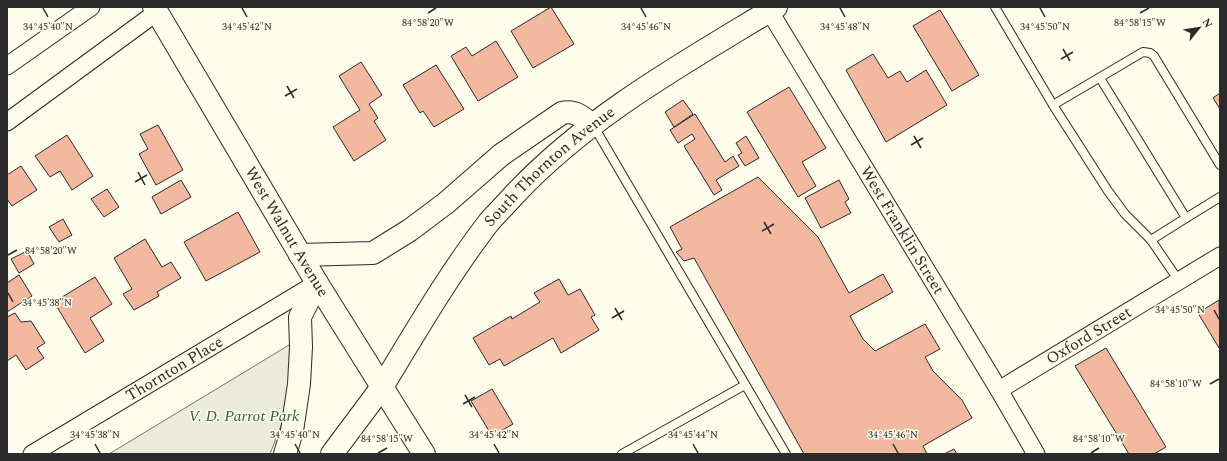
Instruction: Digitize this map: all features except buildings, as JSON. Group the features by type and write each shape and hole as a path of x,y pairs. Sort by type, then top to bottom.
{"main road":[{"name":"South Thornton Avenue","path":"332,454 382,387 448,279 490,221 528,181 566,146 640,90 771,8"},
{"name":"West Walnut Avenue","path":"155,10 300,255 424,454"},
{"path":"300,255 373,252 410,230 446,204 501,155 562,113 567,112 581,115 592,125"},
{"path":"286,454 292,431 299,384 301,348 300,317 317,283"}],"street":[{"path":"7,66 91,7"},
{"name":"West Franklin Street","path":"771,8 1036,454"},
{"path":"7,122 155,10"},
{"name":"Oxford Street","path":"998,390 1220,256"},
{"name":"Thornton Place","path":"32,454 317,283"}],"lane":[{"path":"995,7 1108,191 1125,214 1151,240 1179,281"},
{"path":"1054,105 1143,52 1150,53 1154,56 1220,165"},
{"path":"1100,78 1186,218"},
{"path":"592,125 786,454"},
{"path":"1151,240 1220,197"},
{"path":"622,454 745,385"}],"green space":[{"name":"V. D. Parrot Park","path":"294,342 284,418 270,454 109,454"}]}
